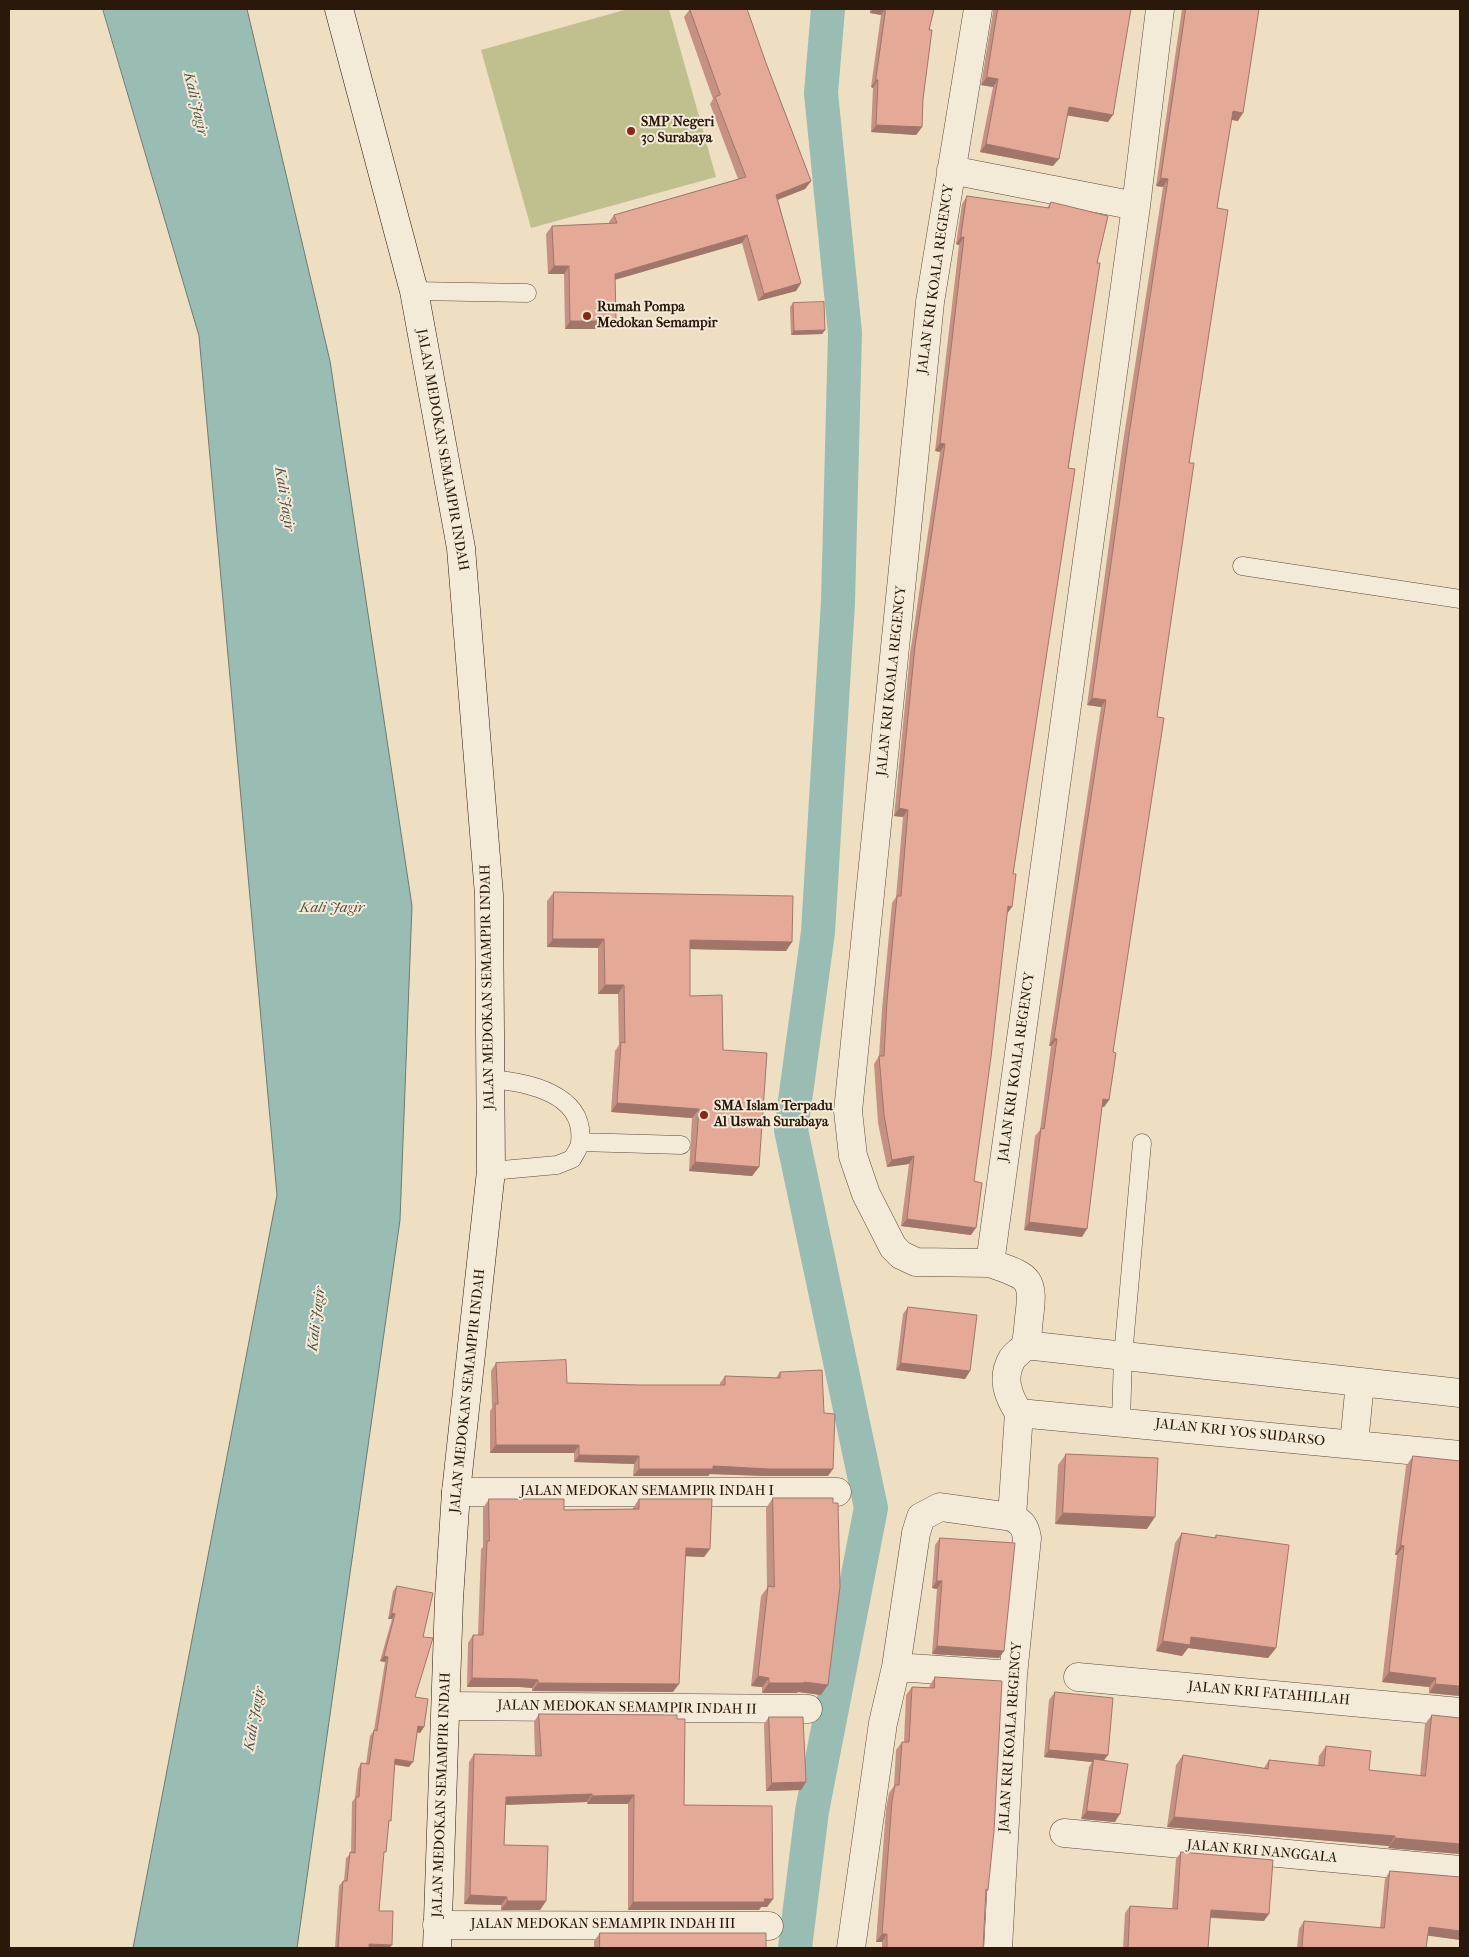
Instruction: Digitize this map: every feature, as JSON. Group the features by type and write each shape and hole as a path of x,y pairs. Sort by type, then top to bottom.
{"street":[{"name":"JALAN MEDOKAN SEMAMPIR INDAH","path":"339,9 414,291 461,548 490,895 491,1170 456,1492 449,1599 437,1937"},
{"name":"JALAN KRI KOALA REGENCY","path":"978,9 930,302 848,1111 854,1156 866,1194 893,1247 901,1255 916,1262 990,1262 1025,1278 1030,1285 1032,1296 1025,1345 1012,1359 1006,1375 1007,1388 1012,1402 1019,1412 1019,1522 1027,1538 1013,1674 998,1948"},
{"name":"JALAN KRI KOALA REGENCY","path":"990,1262 1136,206 1160,9"},
{"path":"952,170 1136,206"},
{"path":"1025,1345 1460,1393"},
{"path":"1354,1444 1360,1382"},
{"name":"JALAN KRI YOS SUDARSO","path":"1019,1412 1460,1455"},
{"name":"JALAN MEDOKAN SEMAMPIR INDAH I","path":"456,1492 837,1492"},
{"path":"851,1948 883,1724 896,1666 916,1533 921,1517 940,1507 1019,1522"},
{"path":"896,1666 1013,1674"},
{"name":"JALAN KRI FATAHILLAH","path":"1078,1677 1460,1712"},
{"name":"JALAN MEDOKAN SEMAMPIR INDAH II","path":"446,1706 808,1709"},
{"name":"JALAN KRI NANGGALA","path":"1064,1833 1460,1870"},
{"name":"JALAN MEDOKAN SEMAMPIR INDAH III","path":"437,1937 769,1926"}],"lane":[{"path":"414,291 527,293"},
{"path":"1242,566 1460,599"},
{"path":"490,1079 539,1088 557,1096 578,1119 580,1142 572,1159 557,1165 491,1170"},
{"path":"580,1142 681,1146"},
{"path":"1121,1421 1123,1356 1142,1143"}],"green space":[{"path":"628,9 669,9 716,177 531,228 481,50"}],"water":[{"name":"Kali Jagir","path":"103,9 247,9 330,361 412,906 400,1220 297,1948 133,1948 277,1195 199,336"}],"building":[{"path":"690,9 747,9 811,181 776,195 801,283 764,294 747,235 615,274 616,321 570,321 569,266 554,266 552,226 617,223 614,215 746,177 715,97 720,95"},
{"path":"886,9 934,9 929,30 932,30 923,99 922,127 876,125 878,80 876,80"},
{"path":"998,9 1131,9 1113,115 1069,107 1059,159 986,144 998,79 987,77"},
{"path":"1186,9 1259,9 1243,113 1233,111 1217,208 1228,210 1189,463 1194,463 1157,717 1164,718 1113,1052 1116,1053 1109,1100 1103,1099 1087,1229 1029,1222 1041,1128 1044,1129 1057,1039 1054,1038 1106,700 1092,698 1168,179 1161,178"},
{"path":"967,196 1049,208 1051,202 1108,216 1097,263 1100,263 1068,468 1075,469 1013,874 1016,874 1012,907 1008,906 991,1057 974,1181 982,1183 976,1228 907,1219 914,1156 892,1160 884,1115 879,1056 884,1056 897,896 901,896 908,810 899,808 915,646 945,444 940,443 964,237 961,237"},
{"path":"824,302 825,330 794,331 793,303"},
{"path":"554,892 793,896 792,942 690,940 690,996 722,995 723,1050 767,1053 759,1167 695,1162 699,1109 617,1103 621,1042 625,1043 624,985 605,985 604,939 553,939"},
{"path":"908,1307 977,1315 970,1371 901,1363"},
{"path":"566,1360 567,1383 725,1385 725,1376 780,1378 780,1372 822,1370 824,1413 835,1414 833,1469 770,1469 713,1466 713,1469 639,1469 639,1456 579,1455 579,1445 496,1445 495,1404 498,1404 496,1363"},
{"path":"1066,1454 1158,1458 1155,1517 1063,1513"},
{"path":"1413,1456 1460,1461 1460,1686 1435,1684 1436,1678 1389,1672 1404,1546 1401,1545"},
{"path":"773,1498 833,1498 833,1503 838,1503 840,1587 828,1685 804,1682 769,1683 769,1678 758,1676 768,1586 774,1587"},
{"path":"489,1499 564,1499 564,1510 639,1509 639,1499 712,1499 710,1549 686,1548 679,1684 538,1683 538,1680 526,1679 472,1678 473,1635 483,1635 487,1541 489,1541"},
{"path":"1182,1533 1216,1538 1216,1535 1289,1545 1276,1648 1191,1637 1190,1645 1163,1641"},
{"path":"940,1538 1015,1543 1004,1651 937,1646 942,1581 937,1581"},
{"path":"397,1586 433,1593 423,1637 433,1638 415,1697 428,1699 424,1727 418,1726 413,1762 395,1759 391,1821 389,1820 386,1852 384,1852 379,1911 393,1911 392,1945 369,1944 369,1948 338,1948 343,1881 347,1881 350,1852 355,1853 356,1797 359,1797 361,1763 369,1764 374,1730 377,1731 388,1657 384,1656 395,1614 392,1613"},
{"path":"935,1677 1002,1681 994,1831 988,1890 986,1889 983,1948 887,1948 887,1934 882,1934 892,1801 895,1785 899,1785 902,1742 909,1742 912,1687 934,1688"},
{"path":"1055,1692 1113,1698 1108,1755 1049,1750"},
{"path":"539,1714 677,1715 677,1719 685,1719 684,1805 772,1806 773,1899 764,1899 765,1902 633,1902 634,1795 592,1796 592,1794 506,1797 504,1845 548,1846 546,1901 507,1901 507,1897 470,1895 474,1754 541,1756"},
{"path":"1432,1715 1460,1718 1460,1844 1395,1838 1395,1836 1174,1817 1183,1755 1268,1769 1269,1760 1324,1766 1326,1746 1371,1751 1369,1770 1425,1776"},
{"path":"769,1717 803,1717 806,1782 772,1783"},
{"path":"1094,1759 1128,1764 1120,1814 1087,1811"},
{"path":"1181,1852 1273,1860 1269,1914 1211,1910 1208,1948 1128,1948 1130,1906 1177,1909"},
{"path":"1390,1871 1460,1877 1460,1931 1429,1927 1426,1948 1302,1948 1304,1921 1384,1928"},
{"path":"600,1933 766,1933 766,1948 600,1948"}],"waterway":[{"path":"795,1948 812,1811 871,1508 791,1130 818,932 838,602 845,333 821,93 828,9"}],"place":[{"name":"SMP Negeri 30 Surabaya","path":"631,131"},
{"name":"Rumah Pompa Medokan Semampir","path":"587,316"},
{"name":"SMA Islam Terpadu Al Uswah Surabaya","path":"704,1115"}]}
